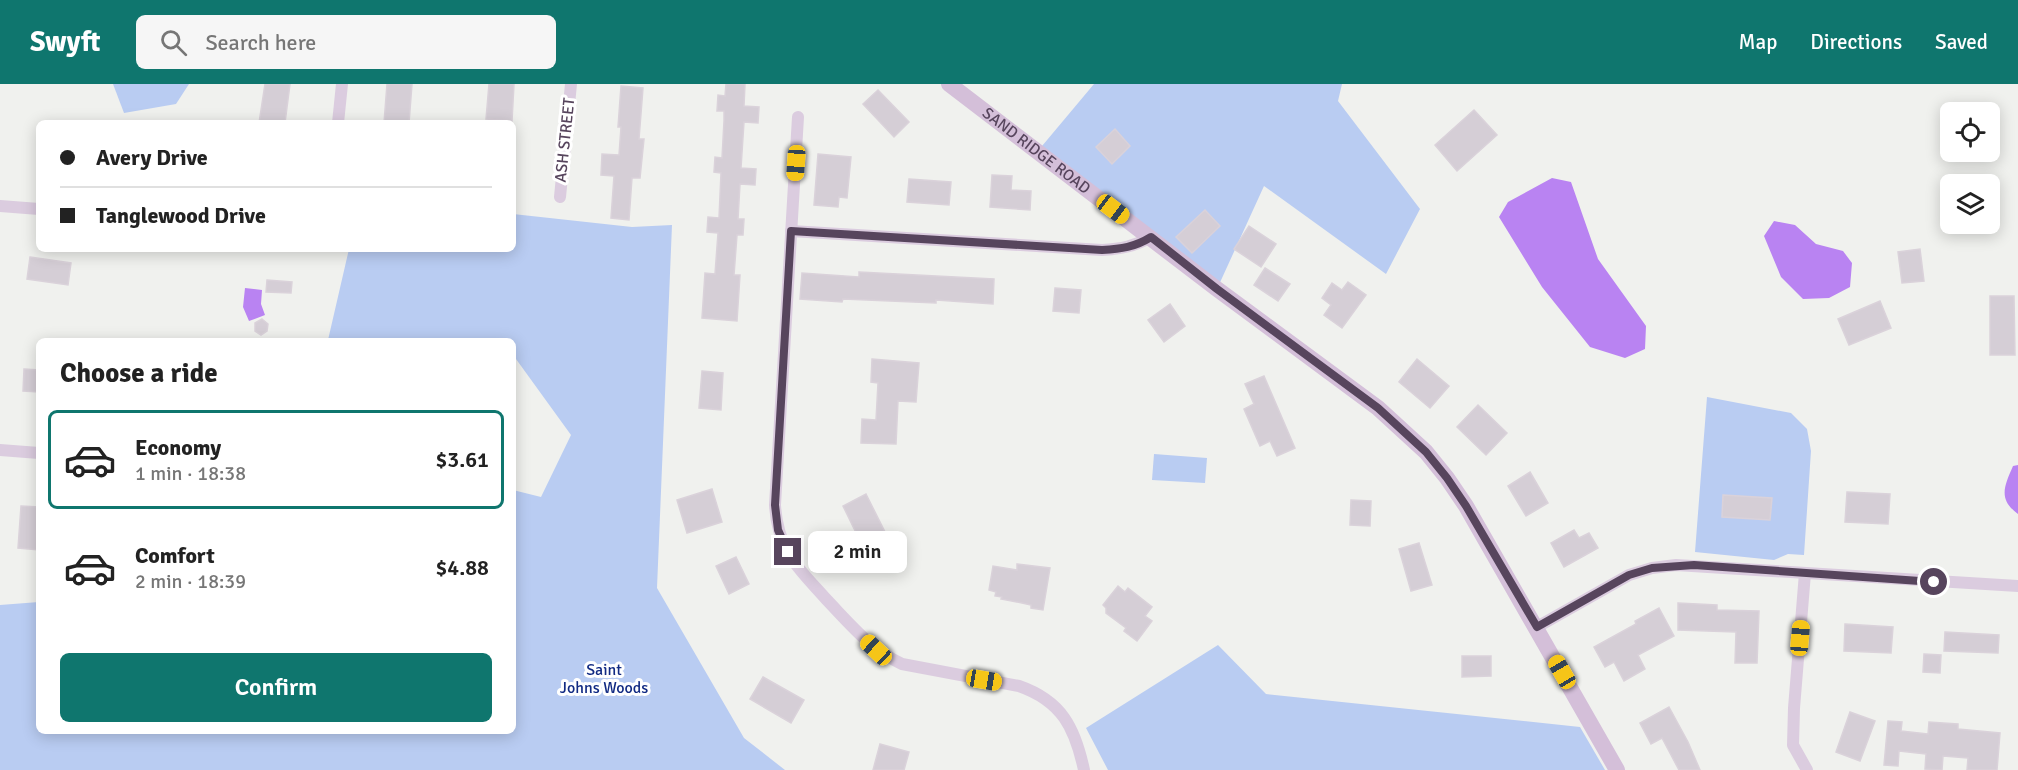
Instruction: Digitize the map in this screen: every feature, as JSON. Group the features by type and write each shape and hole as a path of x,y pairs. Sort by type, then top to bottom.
{"street":[{"path":"338,120 342,84"},
{"name":"ASH STREET","path":"560,197 571,84"},
{"name":"SAND RIDGE ROAD","path":"949,84 1217,289 1378,408 1426,452 1466,506 1617,770"},
{"path":"798,117 775,505 778,530 788,552 802,573 858,633 886,657 902,664 1019,686 1031,691 1053,704 1068,722 1084,770"},
{"path":"0,206 36,209"},
{"path":"791,231 1102,250 1122,249 1137,245 1151,237"},
{"path":"0,450 36,453"},
{"path":"1537,627 1629,575 1652,568 1694,565 2018,586"},
{"path":"1805,573 1793,745 1807,770"}],"green space":[{"path":"113,84 189,84 176,104 124,113"},
{"path":"1094,84 1342,84 1338,101 1420,209 1386,274 1264,186 1217,289 1037,152"},
{"name":"Saint Johns Woods","path":"516,214 632,227 672,225 657,588 744,738 785,770 0,770 0,605 36,602 36,734 516,734 516,491 541,497 571,435 516,359 516,338 328,338 348,252 516,252"},
{"path":"1707,397 1791,413 1807,429 1811,451 1804,555 1788,554 1774,560 1695,552"},
{"path":"1154,454 1207,458 1205,483 1152,480"},
{"path":"1218,645 1266,694 1580,727 1605,770 1108,770 1086,728"}],"shaded area":[{"path":"1552,178 1571,182 1598,259 1646,326 1645,349 1625,358 1590,347 1542,287 1499,217 1508,202"},
{"path":"1774,221 1795,225 1816,244 1843,251 1852,263 1850,287 1829,298 1803,299 1781,277 1764,236"},
{"path":"245,288 262,290 261,304 265,315 249,321 243,307"},
{"path":"2018,465 2018,514 2005,498 2005,486 2013,466"}],"building":[{"path":"265,84 290,84 285,120 259,120"},
{"path":"387,84 412,84 409,120 384,120"},
{"path":"489,84 514,84 512,120 486,119"},
{"path":"726,84 745,84 744,106 759,107 758,123 744,122 741,168 756,169 755,185 740,184 738,219 744,219 743,235 737,235 734,275 740,275 737,321 702,318 705,273 715,274 718,233 707,232 708,217 719,218 721,173 714,172 715,157 722,158 724,111 717,111 718,95 725,96"},
{"path":"621,86 643,88 639,139 644,139 640,178 632,178 629,220 611,218 614,176 601,175 602,154 619,155 621,127 618,127"},
{"path":"878,90 909,122 894,137 863,104"},
{"path":"1474,110 1497,135 1457,171 1435,145"},
{"path":"1115,129 1130,146 1112,164 1096,147"},
{"path":"818,154 851,157 847,198 839,197 838,207 814,205"},
{"path":"992,175 1012,176 1011,190 1031,191 1030,210 990,207"},
{"path":"909,179 951,182 949,205 907,202"},
{"path":"1205,210 1220,226 1192,253 1176,237"},
{"path":"1249,226 1276,244 1261,267 1234,249"},
{"path":"1920,249 1924,281 1902,283 1898,252"},
{"path":"30,257 71,263 68,285 27,279"},
{"path":"1265,268 1290,284 1278,301 1254,285"},
{"path":"859,272 994,279 993,304 936,300 936,303 800,299 802,273 859,277"},
{"path":"267,280 292,282 291,293 266,292"},
{"path":"1348,282 1366,295 1342,328 1324,315 1331,305 1322,298 1332,283 1342,290"},
{"path":"1055,288 1081,290 1079,313 1053,311"},
{"path":"1990,296 2014,296 2015,355 1990,355"},
{"path":"1880,301 1891,328 1849,345 1838,319"},
{"path":"1170,304 1185,326 1164,342 1148,320"},
{"path":"262,319 268,324 267,331 261,335 255,331 255,323"},
{"path":"872,359 919,363 916,402 898,401 896,444 861,443 862,419 876,420 878,383 871,382"},
{"path":"1417,359 1449,386 1430,408 1399,382"},
{"path":"24,369 36,370 36,392 23,391"},
{"path":"702,371 723,373 721,410 699,408"},
{"path":"1264,376 1295,448 1277,456 1270,441 1260,446 1244,409 1254,404 1245,384"},
{"path":"1478,405 1507,433 1486,455 1457,427"},
{"path":"1530,472 1548,503 1526,516 1508,486"},
{"path":"712,489 722,522 687,533 677,500"},
{"path":"1847,492 1890,494 1888,524 1845,522"},
{"path":"866,494 887,536 863,547 843,506"},
{"path":"1723,495 1772,498 1770,520 1722,517"},
{"path":"1351,500 1371,501 1370,526 1350,525"},
{"path":"21,506 36,507 36,550 18,548"},
{"path":"1574,530 1579,538 1589,533 1598,548 1564,567 1551,543"},
{"path":"1419,543 1432,585 1411,591 1399,549"},
{"path":"736,557 749,584 729,594 716,566"},
{"path":"1017,564 1050,568 1043,610 1001,599 1002,597 995,596 996,592 989,590 993,566 1017,570"},
{"path":"1118,586 1125,592 1128,588 1152,607 1145,616 1152,621 1137,641 1124,631 1126,628 1106,613 1103,605"},
{"path":"1678,603 1717,605 1717,610 1759,611 1757,663 1735,663 1736,632 1678,630"},
{"path":"1659,608 1674,636 1638,655 1645,669 1624,681 1614,662 1605,667 1594,647 1636,624 1635,621"},
{"path":"1845,624 1893,627 1891,653 1844,651"},
{"path":"1945,632 1999,635 1998,653 1944,651"},
{"path":"1924,654 1941,655 1940,673 1923,672"},
{"path":"1462,656 1491,656 1491,676 1462,677"},
{"path":"763,677 804,700 791,723 750,699"},
{"path":"1669,707 1700,770 1679,770 1662,738 1651,744 1640,723"},
{"path":"1850,712 1875,721 1860,761 1836,752"},
{"path":"1888,721 1902,722 1901,731 1928,734 1929,722 1958,724 1958,729 2000,733 1997,770 1967,770 1968,758 1943,756 1942,770 1925,769 1926,754 1899,751 1898,766 1884,765"},
{"path":"880,744 909,752 904,770 873,770"}],"route":[{"path":"788,552 778,530 775,505 791,231 1102,250 1122,249 1137,245 1151,237 1217,289 1378,408 1426,452 1466,506 1537,627 1629,575 1652,568 1676,565 1934,582"}]}
